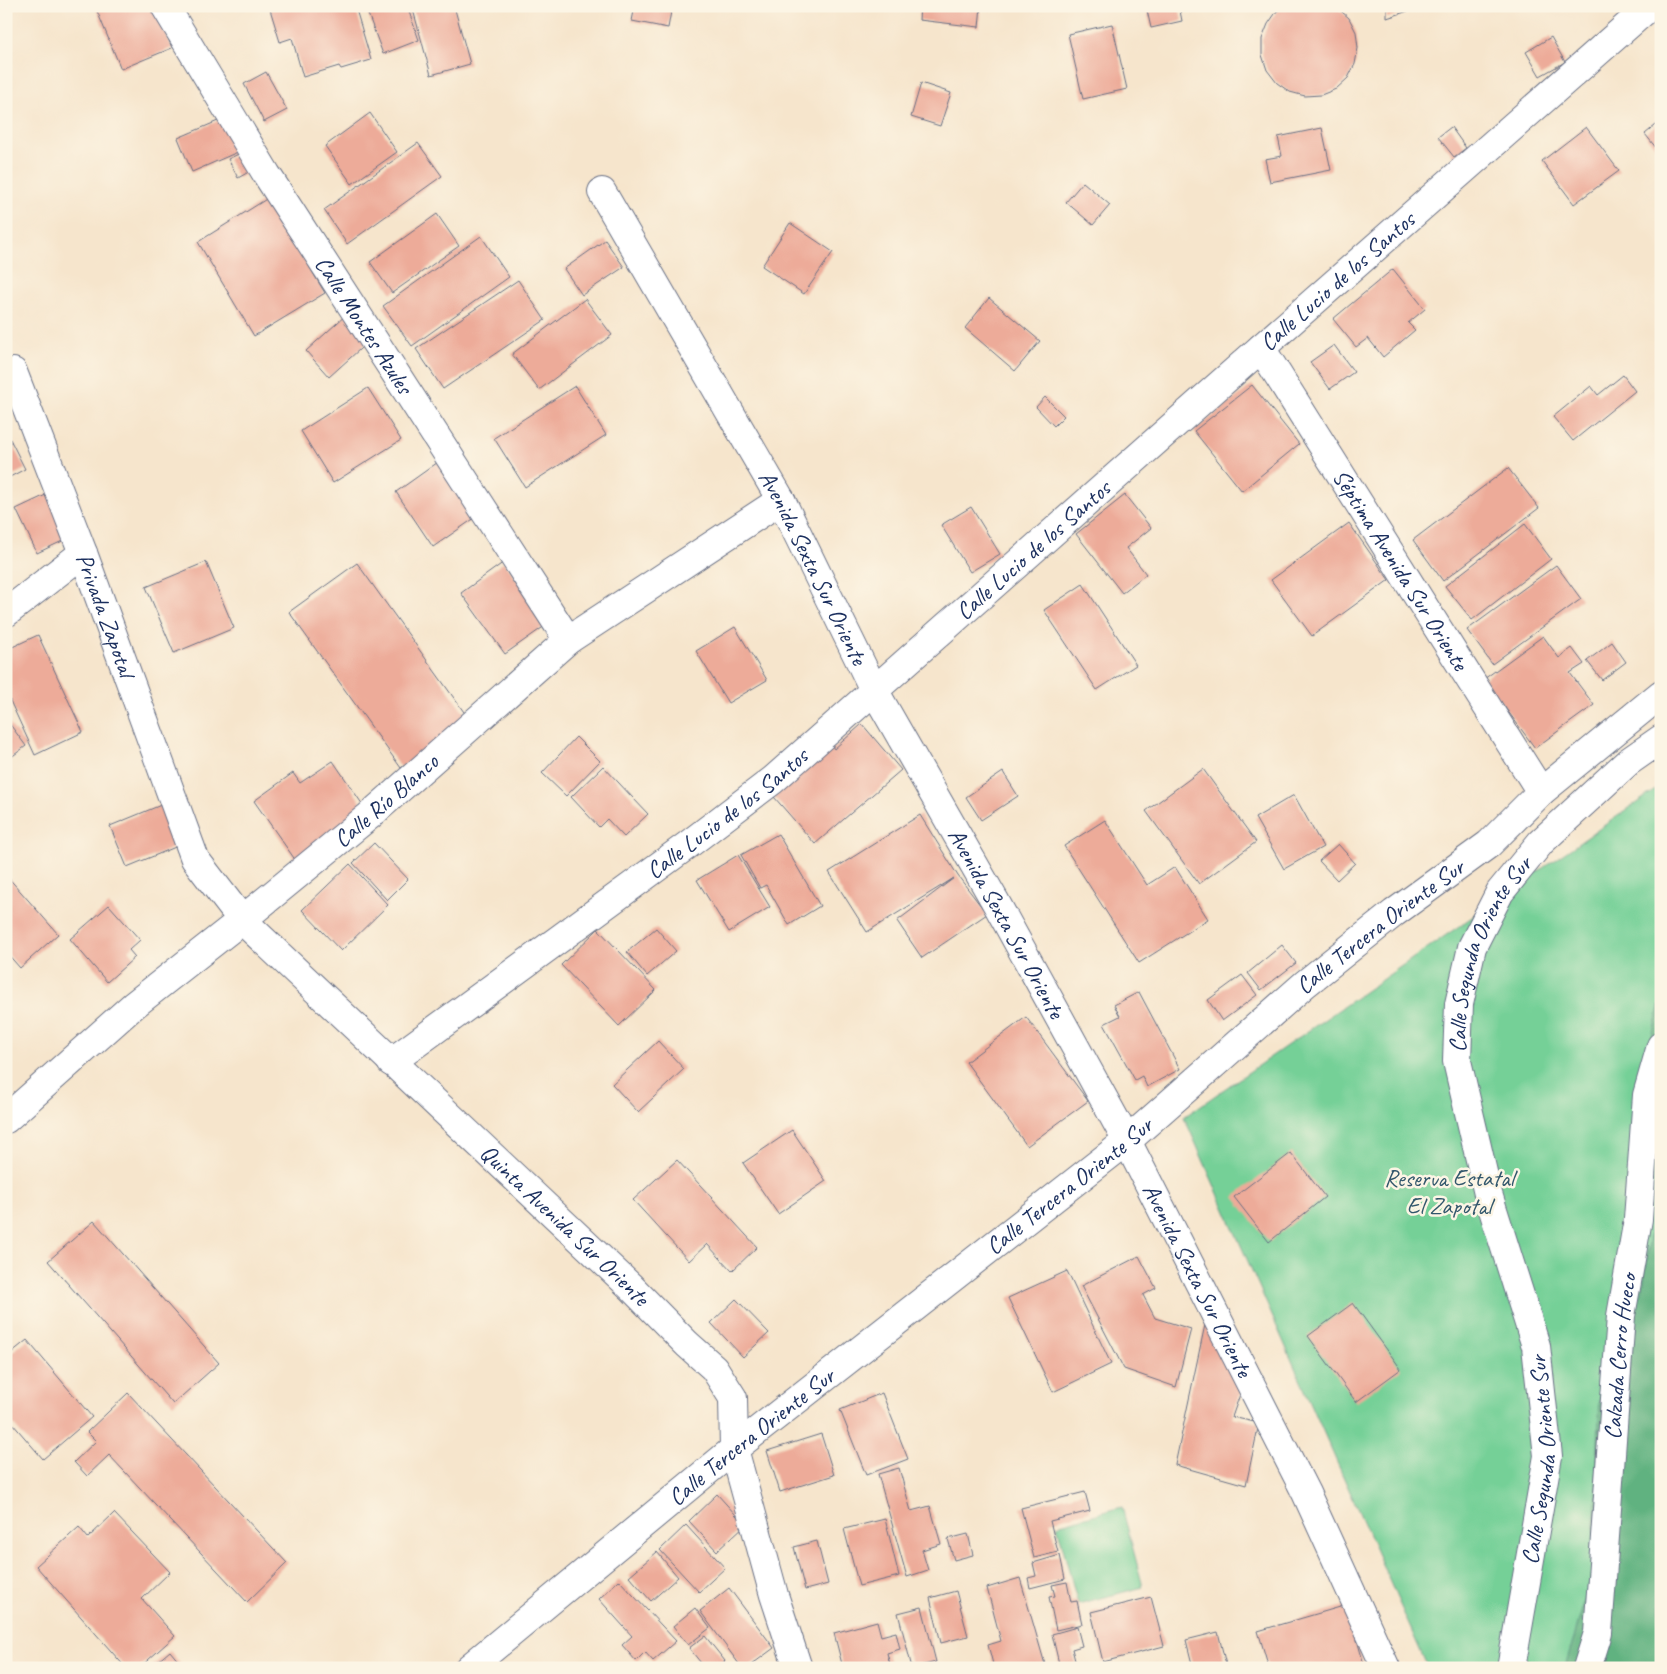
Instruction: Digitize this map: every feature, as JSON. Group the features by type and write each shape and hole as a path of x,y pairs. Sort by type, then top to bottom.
{"street":[{"name":"Calle Montes Azules","path":"165,6 266,175 568,640"},
{"name":"Calle Lucio de los Santos","path":"391,1062 689,844 773,780 1650,6"},
{"name":"Avenida Sexta Sur Oriente","path":"602,192 781,500 874,690 995,901 1127,1141 1306,1493 1386,1668"},
{"name":"Séptima Avenida Sur Oriente","path":"1261,348 1541,792"},
{"name":"Privada Zapotal","path":"12,372 83,553 195,859"},
{"name":"Calle Río Blanco","path":"6,1119 134,1005 369,816 568,640 781,500"},
{"path":"6,613 83,553"},
{"name":"Calle Tercera Oriente Sur","path":"469,1668 734,1449 1127,1141 1306,984 1394,913 1489,844 1541,792 1661,694"},
{"name":"Calle Segunda Oriente Sur","path":"1511,1668 1548,1456 1536,1346 1488,1194 1457,1061 1459,1004 1472,947 1500,892 1541,842 1628,762 1661,739"},
{"name":"Quinta Avenida Sur Oriente","path":"195,859 242,920 631,1287 687,1344 714,1368 733,1398 734,1449 774,1595 798,1668"},
{"name":"Calzada Cerro Hueco","path":"1587,1668 1598,1633 1621,1316 1638,1219 1648,1095 1661,1046"}],"green space":[{"name":"Reserva Estatal El Zapotal","path":"1661,786 1661,1668 1428,1668 1184,1117"},
{"path":"1661,998 1661,1668 1565,1668 1593,1572 1600,1394 1643,1288 1655,1197 1643,1077"},
{"path":"1122,1507 1143,1587 1078,1604 1057,1525"}],"building":[{"path":"95,6 155,6 172,48 121,69"},
{"path":"269,6 355,6 371,60 341,69 339,66 303,77 292,38 280,42"},
{"path":"365,6 407,6 419,40 383,54"},
{"path":"412,6 454,6 470,64 431,75"},
{"path":"635,6 672,6 668,28 632,21"},
{"path":"920,6 981,6 979,27 919,20"},
{"path":"1146,6 1179,6 1182,21 1151,28"},
{"path":"1286,6 1335,6 1349,18 1356,32 1358,48 1355,64 1348,78 1336,89 1321,95 1305,96 1290,92 1277,83 1267,70 1262,55 1262,39 1268,24 1277,11"},
{"path":"1387,6 1420,6 1420,7 1387,18"},
{"path":"1112,24 1127,89 1083,99 1068,34"},
{"path":"1551,37 1565,62 1540,76 1526,52"},
{"path":"266,72 287,110 264,122 244,84"},
{"path":"921,83 951,93 940,126 911,117"},
{"path":"370,113 397,152 352,184 325,146"},
{"path":"225,118 240,151 192,172 178,138"},
{"path":"1661,121 1661,154 1645,134"},
{"path":"1451,127 1466,148 1454,157 1438,137"},
{"path":"1586,127 1619,171 1574,204 1542,161"},
{"path":"1322,128 1331,170 1270,182 1265,159 1282,156 1278,137"},
{"path":"418,143 442,176 347,244 324,210"},
{"path":"245,151 254,169 238,178 228,159"},
{"path":"1083,182 1110,205 1093,225 1066,202"},
{"path":"268,198 325,293 254,336 198,242"},
{"path":"437,214 459,246 392,293 370,262"},
{"path":"790,223 833,252 804,294 762,266"},
{"path":"481,236 509,277 412,346 383,306"},
{"path":"605,240 624,267 582,295 564,269"},
{"path":"1393,269 1425,309 1408,323 1415,330 1383,357 1368,338 1356,347 1333,319"},
{"path":"518,280 545,320 443,389 416,349"},
{"path":"989,298 1040,341 1015,371 965,328"},
{"path":"585,299 612,335 539,390 512,354"},
{"path":"347,314 370,340 329,377 306,351"},
{"path":"1334,345 1354,372 1330,389 1310,362"},
{"path":"1623,375 1635,391 1573,441 1553,417 1591,386 1598,395"},
{"path":"1252,385 1299,444 1242,491 1194,431"},
{"path":"575,386 606,435 525,487 494,438"},
{"path":"368,388 401,440 333,483 301,431"},
{"path":"1045,397 1064,416 1054,426 1036,407"},
{"path":"9,437 25,469 6,479 6,438"},
{"path":"441,460 479,515 433,547 396,492"},
{"path":"1508,468 1539,508 1443,581 1413,540"},
{"path":"50,493 71,537 37,553 16,509"},
{"path":"1125,495 1151,528 1126,548 1146,574 1122,593 1076,534"},
{"path":"971,507 1000,554 970,572 941,525"},
{"path":"1349,523 1389,580 1312,636 1271,580"},
{"path":"1525,524 1551,559 1472,620 1445,586"},
{"path":"206,562 234,628 174,653 146,587"},
{"path":"504,562 549,623 505,654 461,593"},
{"path":"357,563 469,719 401,768 289,612"},
{"path":"1556,565 1581,599 1492,664 1467,630"},
{"path":"1083,584 1136,665 1097,690 1044,610"},
{"path":"735,627 767,680 728,703 696,651"},
{"path":"38,635 83,732 35,755 6,692 6,650"},
{"path":"1543,636 1559,658 1572,648 1584,664 1570,673 1594,705 1535,748 1484,679"},
{"path":"1612,642 1626,662 1602,680 1587,661"},
{"path":"6,719 26,746 6,761"},
{"path":"862,724 901,770 815,844 774,797 832,746 834,749"},
{"path":"576,737 600,761 566,796 542,773"},
{"path":"333,761 367,811 296,861 254,801 293,773 300,783"},
{"path":"603,766 648,814 624,837 607,819 599,827 571,797"},
{"path":"1203,769 1256,842 1199,884 1146,811"},
{"path":"1003,772 1018,796 981,820 966,797"},
{"path":"1294,795 1323,847 1284,869 1255,818"},
{"path":"161,805 178,846 127,867 110,826"},
{"path":"920,815 958,876 987,914 922,958 897,921 954,878 867,932 829,872"},
{"path":"1105,820 1147,885 1175,867 1208,919 1139,963 1064,846"},
{"path":"778,834 820,906 789,925 766,885 760,888 741,855"},
{"path":"374,843 408,879 387,900 353,863"},
{"path":"1338,844 1355,863 1337,880 1319,861"},
{"path":"738,855 770,907 729,932 697,880"},
{"path":"350,864 388,905 341,951 302,910"},
{"path":"6,875 58,934 20,968 6,952"},
{"path":"109,905 140,940 129,950 135,957 107,982 70,939"},
{"path":"656,928 676,951 647,976 627,952"},
{"path":"598,929 656,990 619,1026 561,965"},
{"path":"1282,945 1296,963 1261,990 1248,973"},
{"path":"1242,975 1257,995 1222,1021 1208,1000"},
{"path":"1139,992 1180,1069 1147,1087 1142,1076 1135,1080 1104,1024 1120,1016 1114,1005"},
{"path":"1026,1017 1088,1101 1027,1146 966,1062"},
{"path":"658,1041 684,1069 638,1112 612,1084"},
{"path":"792,1130 826,1181 778,1214 743,1163"},
{"path":"1291,1153 1325,1197 1269,1242 1234,1197"},
{"path":"677,1160 757,1247 732,1271 707,1244 689,1261 633,1200"},
{"path":"94,1221 219,1363 173,1404 48,1261"},
{"path":"1139,1256 1156,1288 1143,1295 1155,1318 1191,1329 1176,1387 1124,1369 1081,1286"},
{"path":"1067,1271 1111,1364 1053,1392 1008,1298"},
{"path":"736,1299 769,1333 743,1357 711,1323"},
{"path":"1353,1303 1401,1369 1356,1402 1308,1336"},
{"path":"1206,1320 1244,1383 1232,1417 1259,1423 1246,1485 1175,1465"},
{"path":"27,1340 92,1417 43,1459 6,1416 6,1357"},
{"path":"128,1393 287,1563 247,1602 109,1455 87,1476 74,1462 96,1441 87,1432"},
{"path":"882,1393 908,1459 866,1475 840,1410"},
{"path":"821,1434 834,1475 780,1492 767,1451"},
{"path":"899,1468 911,1511 930,1506 941,1544 922,1550 928,1570 907,1577 878,1474"},
{"path":"1085,1492 1090,1511 1050,1521 1058,1552 1034,1558 1021,1508"},
{"path":"717,1494 745,1525 717,1551 689,1521"},
{"path":"114,1513 170,1572 142,1599 175,1636 139,1668 126,1668 36,1566 79,1527 88,1538"},
{"path":"885,1519 899,1576 859,1586 844,1529"},
{"path":"686,1525 725,1568 699,1592 660,1550"},
{"path":"968,1534 973,1555 954,1560 948,1539"},
{"path":"817,1541 828,1584 805,1590 794,1547"},
{"path":"657,1552 678,1577 651,1601 629,1576"},
{"path":"1060,1555 1065,1579 1030,1588 1028,1578 1036,1576 1033,1563"},
{"path":"1020,1578 1046,1668 994,1668 988,1645 1001,1641 987,1588"},
{"path":"619,1580 676,1641 653,1661 645,1652 636,1661 622,1645 632,1636 599,1599"},
{"path":"1067,1582 1071,1602 1077,1601 1082,1624 1056,1630 1049,1597 1055,1596 1052,1585"},
{"path":"729,1588 774,1648 747,1668 742,1668 700,1611"},
{"path":"956,1591 968,1636 941,1643 930,1598"},
{"path":"1151,1597 1164,1646 1103,1662 1091,1612"},
{"path":"1347,1605 1365,1668 1269,1668 1258,1631"},
{"path":"922,1607 936,1662 912,1668 898,1613"},
{"path":"695,1608 710,1628 688,1645 673,1626"},
{"path":"877,1621 881,1636 896,1632 900,1649 887,1653 891,1668 843,1668 834,1633"},
{"path":"1077,1627 1082,1646 1072,1649 1077,1668 1060,1668 1052,1634"},
{"path":"1218,1632 1226,1665 1216,1668 1193,1668 1186,1640"},
{"path":"705,1636 725,1661 717,1668 705,1668 689,1648"},
{"path":"170,1651 184,1668 150,1668"}]}
